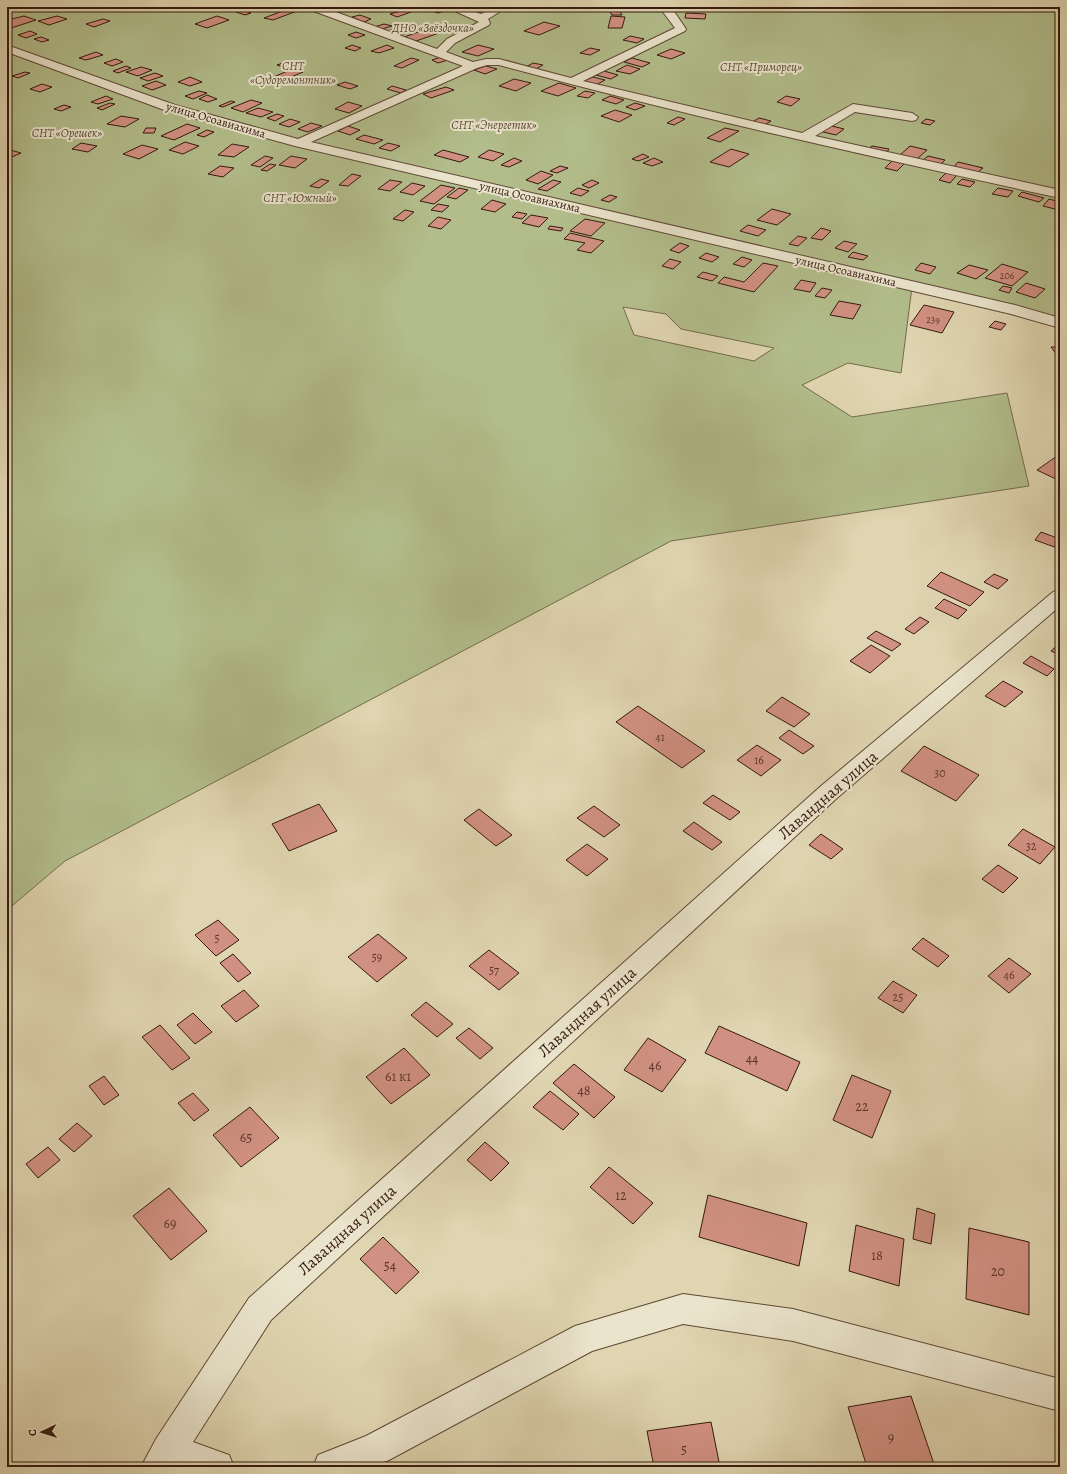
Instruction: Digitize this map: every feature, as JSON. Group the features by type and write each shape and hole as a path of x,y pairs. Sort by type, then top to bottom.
{"street":[{"path":"312,7 474,66"},
{"path":"439,53 451,41 485,23 482,18 451,7"},
{"path":"482,18 502,7"},
{"path":"572,82 681,30 665,8 666,7"},
{"name":"улица Осоавиахима","path":"7,48 171,108 299,143 1015,310 1060,323"},
{"path":"299,143 474,66 486,62 499,62 572,82 803,138 1060,194"},
{"path":"803,138 853,108 912,117"},
{"name":"Лавандная улица","path":"163,1459 260,1309 829,792 1060,596"},
{"path":"330,1467 378,1448 586,1337 683,1309 793,1325 1060,1395"},
{"path":"163,1459 217,1467"}],"green space":[{"path":"7,7 1051,7 1060,11 1060,323 912,287 901,373 848,363 802,385 852,417 1007,393 1029,486 671,541 65,861 7,910","holes":["623,307 666,314 681,329 774,348 754,361 634,335"]}],"building":[{"path":"342,7 352,8 339,12 332,10"},
{"path":"440,7 451,9 438,13 430,10"},
{"path":"474,7 488,7 478,12 468,9"},
{"path":"607,7 617,7 622,15 612,15"},
{"path":"288,9 297,11 273,20 264,18"},
{"path":"243,10 251,13 245,15 236,12"},
{"path":"404,10 411,12 397,17 390,14"},
{"path":"686,13 706,14 705,19 685,18"},
{"path":"360,15 371,19 364,22 352,17"},
{"path":"24,16 36,20 11,28 7,26 7,20"},
{"path":"57,16 67,19 49,25 38,21"},
{"path":"217,16 229,20 207,28 195,24"},
{"path":"611,16 625,17 622,28 608,28"},
{"path":"103,19 110,21 94,27 86,24"},
{"path":"544,22 560,26 539,35 524,31"},
{"path":"384,24 392,26 382,29 374,27"},
{"path":"404,25 418,29 404,34 390,30"},
{"path":"430,28 442,32 416,41 404,37"},
{"path":"30,31 37,34 26,38 18,35"},
{"path":"356,32 365,35 356,38 348,35"},
{"path":"630,36 644,39 637,43 623,40"},
{"path":"41,37 49,40 42,42 34,39"},
{"path":"352,45 361,48 355,51 345,48"},
{"path":"387,45 394,48 379,53 371,51"},
{"path":"478,45 494,49 478,56 462,52"},
{"path":"590,48 600,50 590,55 580,53"},
{"path":"671,49 685,53 671,59 657,55"},
{"path":"96,52 103,55 86,60 79,58"},
{"path":"441,57 448,60 438,63 432,60"},
{"path":"411,58 419,60 402,68 394,66"},
{"path":"632,58 650,63 642,67 624,62"},
{"path":"116,59 123,62 112,66 104,63"},
{"path":"286,62 296,65 288,69 277,65"},
{"path":"533,63 543,65 536,69 526,67"},
{"path":"627,65 640,69 630,74 616,71"},
{"path":"126,66 131,68 118,73 113,71"},
{"path":"486,66 497,69 485,74 474,70"},
{"path":"141,67 152,70 138,76 126,72"},
{"path":"292,69 303,72 279,82 269,79"},
{"path":"604,71 618,75 611,79 596,75"},
{"path":"25,72 30,73 18,78 12,76"},
{"path":"155,73 163,76 148,81 140,78"},
{"path":"190,77 202,82 190,86 178,82"},
{"path":"593,77 605,80 596,85 584,81"},
{"path":"514,79 531,83 516,91 499,86"},
{"path":"156,81 166,85 152,90 142,86"},
{"path":"345,82 358,86 350,89 337,85"},
{"path":"559,83 576,88 558,96 541,91"},
{"path":"42,84 52,87 40,92 30,89"},
{"path":"392,86 406,90 401,93 387,89"},
{"path":"446,87 454,90 431,98 423,94"},
{"path":"199,91 207,93 193,99 185,96"},
{"path":"585,91 595,93 588,98 577,96"},
{"path":"207,95 217,99 208,102 199,99"},
{"path":"106,96 113,99 98,104 91,102"},
{"path":"610,96 624,100 616,104 602,100"},
{"path":"786,96 800,99 791,106 777,102"},
{"path":"251,100 262,103 243,112 231,108"},
{"path":"231,101 235,102 223,107 219,106"},
{"path":"348,102 362,106 349,113 335,109"},
{"path":"110,103 115,104 102,110 97,108"},
{"path":"635,103 645,106 635,110 626,107"},
{"path":"64,105 71,107 61,111 54,109"},
{"path":"258,108 273,112 261,117 246,113"},
{"path":"615,110 632,115 619,122 601,116"},
{"path":"277,114 284,116 275,121 267,118"},
{"path":"121,116 139,119 125,127 107,124"},
{"path":"678,117 685,119 674,125 667,123"},
{"path":"759,118 771,121 763,126 751,123"},
{"path":"290,119 300,122 289,127 279,124"},
{"path":"926,119 935,121 930,125 921,123"},
{"path":"311,123 322,126 308,132 298,129"},
{"path":"187,124 200,128 174,140 161,136"},
{"path":"828,125 844,129 836,135 819,131"},
{"path":"348,126 360,130 350,135 338,131"},
{"path":"146,128 156,128 154,133 143,133"},
{"path":"725,128 739,131 720,142 707,138"},
{"path":"207,130 214,132 204,137 197,135"},
{"path":"364,135 383,140 374,144 356,139"},
{"path":"185,142 199,146 183,154 169,150"},
{"path":"81,143 97,146 88,152 72,149"},
{"path":"388,143 400,146 391,151 379,148"},
{"path":"232,144 249,147 234,157 218,155"},
{"path":"142,145 158,149 139,159 123,154"},
{"path":"872,146 889,149 886,153 868,149"},
{"path":"910,146 927,150 917,159 900,155"},
{"path":"7,149 21,153 7,159"},
{"path":"731,149 749,154 729,167 710,162"},
{"path":"443,150 469,157 460,162 434,155"},
{"path":"489,150 504,154 493,161 478,157"},
{"path":"643,154 649,157 638,161 632,159"},
{"path":"265,156 273,158 260,167 251,165"},
{"path":"291,156 307,159 295,168 279,165"},
{"path":"928,156 945,160 940,165 922,161"},
{"path":"514,158 522,161 509,167 501,165"},
{"path":"654,158 663,162 652,166 643,163"},
{"path":"892,161 905,163 897,171 885,168"},
{"path":"958,162 983,168 977,173 953,168"},
{"path":"270,164 276,165 267,171 261,170"},
{"path":"220,166 234,168 223,177 208,174"},
{"path":"560,166 568,168 557,173 550,171"},
{"path":"541,171 553,175 538,184 526,180"},
{"path":"946,173 957,175 950,183 939,180"},
{"path":"352,174 361,176 348,186 339,185"},
{"path":"321,179 329,181 319,188 310,186"},
{"path":"962,179 975,182 970,187 957,184"},
{"path":"390,180 402,182 390,191 378,189"},
{"path":"553,180 561,182 547,191 538,189"},
{"path":"592,180 599,183 589,188 582,185"},
{"path":"412,183 425,186 413,195 400,192"},
{"path":"441,185 455,188 434,204 420,201"},
{"path":"459,188 468,190 456,199 447,197"},
{"path":"578,188 589,191 581,196 570,193"},
{"path":"998,188 1013,191 1008,197 992,194"},
{"path":"1022,192 1044,198 1039,202 1018,196"},
{"path":"610,195 617,197 609,202 601,200"},
{"path":"1049,199 1060,202 1059,210 1043,206"},
{"path":"492,200 506,204 495,212 481,209"},
{"path":"438,204 449,206 442,212 431,210"},
{"path":"772,209 791,214 777,225 757,220"},
{"path":"405,210 414,212 403,221 393,219"},
{"path":"517,212 527,214 522,219 512,217"},
{"path":"531,215 548,218 539,227 522,223"},
{"path":"438,217 451,220 441,229 428,226"},
{"path":"585,219 605,223 591,236 570,231"},
{"path":"748,225 766,230 758,236 740,231"},
{"path":"550,226 563,228 561,231 548,229"},
{"path":"821,228 831,231 822,240 811,238"},
{"path":"570,233 604,241 591,253 577,250 585,243 564,239"},
{"path":"798,236 807,238 798,246 789,244"},
{"path":"844,241 857,244 848,252 835,248"},
{"path":"680,243 689,246 679,253 670,250"},
{"path":"853,252 868,256 863,260 848,257"},
{"path":"706,253 719,257 712,262 699,258"},
{"path":"742,257 752,260 744,267 733,264"},
{"path":"670,259 681,262 673,269 662,266"},
{"path":"763,263 778,266 754,292 718,283 724,277 744,282"},
{"path":"921,263 936,267 930,274 915,270"},
{"path":"1002,264 1028,272 1012,286 985,278"},
{"path":"969,265 988,270 976,279 957,273"},
{"path":"703,272 718,276 712,281 697,277"},
{"path":"801,280 816,283 810,292 794,289"},
{"path":"1026,283 1045,289 1035,298 1016,292"},
{"path":"1003,286 1012,288 1009,293 999,290"},
{"path":"822,288 832,290 825,298 815,296"},
{"path":"839,301 861,305 853,319 830,315"},
{"path":"924,305 954,312 942,333 910,325"},
{"path":"995,321 1006,324 1001,330 989,327"},
{"path":"1051,347 1060,347 1060,359"},
{"path":"1057,456 1060,458 1060,481 1037,470"},
{"path":"1041,532 1060,539 1060,549 1035,540"},
{"path":"941,572 984,592 970,606 927,586"},
{"path":"994,574 1008,580 998,589 984,582"},
{"path":"944,599 967,610 958,619 935,608"},
{"path":"920,617 929,622 914,634 905,629"},
{"path":"876,631 901,644 892,651 867,638"},
{"path":"1060,643 1060,655 1051,651"},
{"path":"871,645 890,656 870,673 850,661"},
{"path":"1031,656 1054,669 1047,676 1023,663"},
{"path":"1003,681 1023,692 1005,707 985,696"},
{"path":"782,697 810,714 794,727 766,711"},
{"path":"638,706 705,751 682,768 616,722"},
{"path":"789,730 814,746 803,754 779,738"},
{"path":"757,745 781,760 761,776 737,760"},
{"path":"924,746 979,775 956,801 901,771"},
{"path":"713,795 740,812 730,820 703,803"},
{"path":"319,804 337,831 289,851 272,824"},
{"path":"594,806 620,825 604,837 577,818"},
{"path":"479,809 512,835 496,846 464,820"},
{"path":"694,822 722,842 712,850 683,831"},
{"path":"1023,829 1055,847 1040,864 1008,845"},
{"path":"821,834 843,849 831,859 809,845"},
{"path":"587,844 608,859 587,876 566,860"},
{"path":"998,865 1018,878 1003,893 982,879"},
{"path":"218,920 239,940 216,956 195,935"},
{"path":"378,934 407,958 377,982 348,957"},
{"path":"923,938 949,956 938,967 912,949"},
{"path":"489,950 519,973 499,990 469,966"},
{"path":"233,954 251,973 238,982 220,963"},
{"path":"1009,958 1031,974 1009,993 988,976"},
{"path":"893,981 917,995 903,1013 878,998"},
{"path":"244,990 259,1006 236,1022 221,1006"},
{"path":"426,1002 453,1024 437,1037 411,1015"},
{"path":"193,1013 212,1032 195,1044 177,1025"},
{"path":"160,1025 190,1058 172,1070 142,1037"},
{"path":"719,1026 800,1062 787,1091 705,1053"},
{"path":"469,1028 493,1048 480,1059 456,1038"},
{"path":"648,1038 686,1060 662,1092 624,1070"},
{"path":"404,1048 430,1075 391,1104 366,1077"},
{"path":"574,1064 615,1097 594,1118 553,1083"},
{"path":"852,1075 891,1091 872,1138 833,1120"},
{"path":"104,1076 119,1095 104,1105 89,1086"},
{"path":"550,1091 579,1114 563,1130 533,1107"},
{"path":"193,1093 209,1110 194,1121 178,1103"},
{"path":"250,1107 279,1138 241,1167 213,1135"},
{"path":"77,1123 92,1136 74,1152 59,1139"},
{"path":"485,1142 509,1163 491,1181 467,1160"},
{"path":"48,1147 60,1160 38,1178 26,1164"},
{"path":"609,1167 653,1203 633,1224 590,1187"},
{"path":"169,1188 207,1231 171,1260 133,1216"},
{"path":"708,1195 807,1223 799,1266 699,1237"},
{"path":"917,1208 935,1214 931,1244 913,1239"},
{"path":"856,1225 904,1239 899,1286 849,1271"},
{"path":"969,1228 1029,1242 1029,1315 966,1299"},
{"path":"383,1237 419,1272 396,1294 360,1259"},
{"path":"911,1396 935,1467 867,1467 848,1407"},
{"path":"711,1422 720,1467 654,1467 647,1431"}],"park label":[{"name":"ДНО «Звёздочка»","path":"433,28"},
{"name":"СНТ «Приморец»","path":"761,67"},
{"name":"СНТ «Судоремонтник»","path":"293,73"},
{"name":"СНТ «Энергетик»","path":"494,125"},
{"name":"СНТ «Орешек»","path":"67,133"},
{"name":"СНТ «Южный»","path":"300,198"}]}
